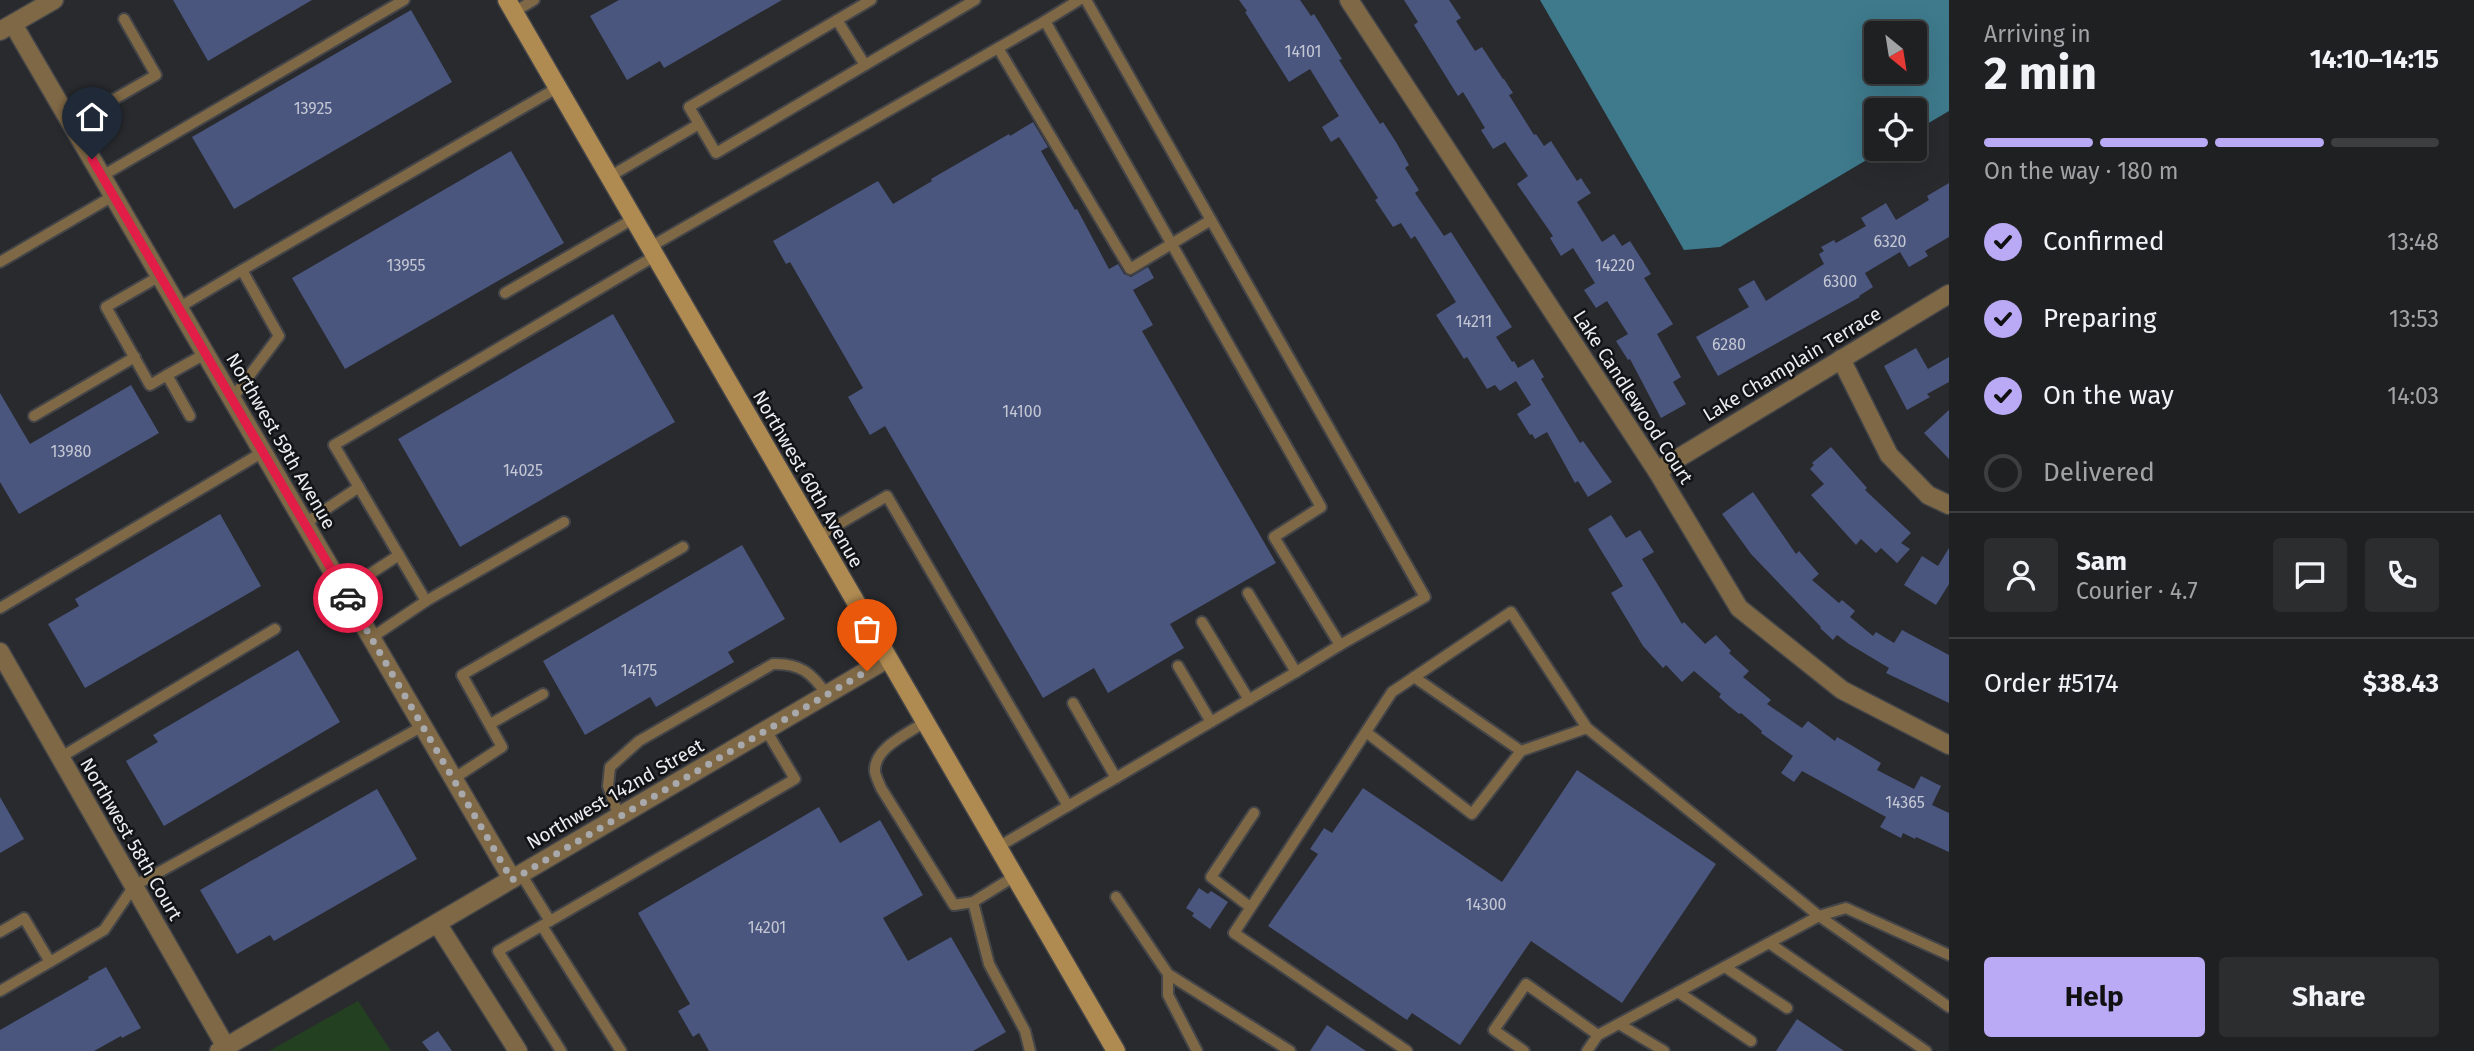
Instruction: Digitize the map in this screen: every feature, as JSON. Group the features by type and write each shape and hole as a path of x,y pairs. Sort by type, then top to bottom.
{"street":[{"path":"7,28 54,0"},
{"name":"Lake Candlewood Court","path":"1349,0 1657,471 1739,608 1842,690 1949,745"},
{"name":"Northwest 60th Avenue","path":"511,6 1116,1051"},
{"name":"Northwest 59th Avenue","path":"7,28 71,124 453,779 516,877"},
{"name":"Lake Champlain Terrace","path":"1657,471 1949,294"},
{"path":"1841,359 1889,455 1928,495 1949,505"},
{"name":"Northwest 58th Court","path":"0,652 134,886 223,1049"},
{"name":"Northwest 142nd Street","path":"223,1049 887,659"},
{"path":"437,923 518,1051"}],"lane":[{"path":"102,176 404,0"},
{"path":"511,6 534,0"},
{"path":"871,0 689,107 716,153 975,0"},
{"path":"426,601 334,445 652,252 1079,0"},
{"path":"998,848 1425,597 1086,0"},
{"path":"71,124 156,75 124,19"},
{"path":"837,20 865,65"},
{"path":"1045,21 1321,508 1274,537 1340,645"},
{"path":"998,48 1130,269 1211,220"},
{"path":"178,307 557,88"},
{"path":"610,177 699,124"},
{"path":"0,262 113,196"},
{"path":"505,293 633,219"},
{"path":"232,399 279,336 242,270"},
{"path":"160,276 106,307 150,384 205,354"},
{"path":"34,416 135,357"},
{"path":"167,375 190,416"},
{"path":"0,607 263,452"},
{"path":"304,524 359,487"},
{"path":"817,537 887,496 1068,806"},
{"path":"371,638 426,601 564,522"},
{"path":"453,779 502,747 462,675 683,547"},
{"path":"344,590 399,555"},
{"path":"1248,593 1296,673"},
{"path":"1407,1051 1234,933 1392,692 1511,612 1587,728 1819,916 1949,1007"},
{"path":"1202,622 1249,700"},
{"path":"61,757 275,629"},
{"path":"619,817 608,786 610,767 639,741 773,664 785,664 805,670 815,677 827,695"},
{"path":"1178,667 1211,722"},
{"path":"1414,677 1521,751"},
{"path":"489,724 543,694"},
{"path":"1073,703 1116,778"},
{"path":"925,722 891,744 878,758 875,771 881,788 954,905 974,902 1015,876"},
{"path":"0,991 104,930 134,886 423,726"},
{"path":"1366,732 1472,814 1521,751 1587,728"},
{"path":"561,1051 498,951 795,779 766,730"},
{"path":"1250,907 1212,877 1254,813"},
{"path":"516,877 621,1051"},
{"path":"1116,897 1168,974 1290,1051"},
{"path":"974,902 989,964 1025,1031 1030,1051"},
{"path":"1592,1043 1619,1024 1819,916 1846,908 1949,955"},
{"path":"0,932 24,918 50,962"},
{"path":"1769,943 1926,1051"},
{"path":"1725,967 1787,1008"},
{"path":"1168,974 1168,995 1197,1051"},
{"path":"1524,1051 1493,1030 1526,984 1602,1051"},
{"path":"1678,992 1751,1041"},
{"path":"1619,1024 1664,1051"}],"green space":[{"path":"358,1001 391,1051 269,1051"}],"water":[{"path":"1540,0 1949,0 1949,111 1927,124 1927,98 1864,98 1865,161 1720,247 1684,250"}],"building":[{"path":"173,0 312,0 208,61"},
{"path":"619,0 782,0 664,68 660,61 627,80 590,16"},
{"path":"1239,0 1300,0 1311,16 1314,14 1342,59 1339,60 1380,124 1383,122 1409,165 1405,168 1419,190 1415,193 1444,236 1451,232 1512,327 1496,337 1518,368 1533,359 1544,377 1541,379 1580,443 1583,441 1612,482 1588,497 1578,481 1575,483 1547,432 1535,439 1530,435 1517,414 1531,405 1516,381 1500,391 1495,385 1487,389 1436,315 1456,302 1415,236 1411,239 1401,223 1393,227 1339,137 1331,142 1322,127 1339,116 1310,69 1289,82"},
{"path":"1404,0 1449,0 1461,18 1456,21 1475,51 1482,47 1504,79 1513,93 1509,95 1534,135 1536,134 1544,146 1551,141 1577,181 1581,178 1591,193 1577,202 1602,242 1614,234 1622,246 1630,241 1651,274 1644,278 1673,324 1657,334 1681,377 1673,382 1686,404 1661,418 1630,359 1628,360 1616,341 1628,334 1607,301 1596,308 1584,290 1595,283 1573,248 1561,256 1550,238 1553,236 1517,184 1528,176 1505,142 1493,149 1481,130 1485,128 1463,92 1458,96 1414,25 1418,22"},
{"path":"411,10 452,82 234,209 192,137"},
{"path":"1033,122 1048,147 1041,151 1075,210 1077,209 1109,269 1118,264 1124,274 1131,277 1148,267 1154,278 1133,290 1153,325 1142,331 1276,563 1170,624 1184,648 1108,693 1094,668 1043,698 885,426 870,435 848,397 863,388 790,262 786,264 773,241 878,181 893,204 932,181 931,179"},
{"path":"511,151 564,243 345,369 292,278"},
{"path":"1949,183 1949,237 1925,251 1928,256 1909,267 1900,252 1865,273 1873,287 1860,297 1718,376 1696,337 1749,307 1738,289 1754,280 1766,301 1824,264 1819,254 1824,251 1821,247 1834,240 1836,243 1866,226 1861,218 1886,203 1896,220 1929,200 1927,196"},
{"path":"613,314 675,422 460,547 398,439"},
{"path":"1916,348 1928,369 1949,357 1949,382 1927,394 1930,397 1907,410 1884,366"},
{"path":"131,385 159,433 19,514 0,482 0,393 30,444"},
{"path":"1949,410 1949,459 1924,433"},
{"path":"1831,447 1867,488 1865,490 1911,533 1901,543 1910,549 1897,563 1881,548 1876,553 1861,539 1856,545 1811,495 1824,484 1810,469 1814,465 1812,463"},
{"path":"1753,492 1796,554 1799,551 1819,574 1812,580 1839,603 1842,600 1855,611 1850,617 1873,636 1876,632 1894,643 1902,630 1949,655 1949,703 1886,673 1889,668 1837,635 1833,640 1751,554 1722,514"},
{"path":"220,514 261,586 85,688 48,624 79,606 75,599"},
{"path":"1611,515 1626,538 1640,530 1654,552 1642,559 1682,624 1684,622 1705,644 1716,635 1731,651 1729,653 1749,671 1743,677 1771,700 1767,704 1802,728 1808,721 1835,741 1837,737 1851,745 1881,763 1877,770 1914,789 1921,776 1941,786 1932,805 1949,813 1949,852 1903,833 1901,838 1880,827 1886,817 1802,771 1794,782 1781,773 1793,756 1729,706 1719,697 1721,694 1694,671 1682,682 1666,665 1663,668 1643,646 1611,593 1623,586 1588,529"},
{"path":"742,545 785,619 728,652 734,662 656,707 650,697 585,735 543,661"},
{"path":"1949,548 1949,584 1936,605 1904,585 1922,556 1938,566"},
{"path":"298,650 340,722 164,826 126,761 158,742 153,735"},
{"path":"1577,770 1716,864 1622,1003 1531,941 1460,1045 1412,1013 1407,1020 1268,926 1318,854 1310,849 1324,828 1332,833 1363,788 1502,882"},
{"path":"377,789 417,859 274,941 270,935 237,954 200,890"},
{"path":"0,797 24,839 0,853"},
{"path":"819,807 840,843 880,820 923,895 883,918 908,961 951,937 1006,1032 973,1051 709,1051 699,1033 693,1037 678,1011 690,1004 638,913"},
{"path":"1199,888 1208,894 1211,891 1228,902 1210,929 1186,908"},
{"path":"106,967 141,1028 94,1051 0,1051 0,1030"},
{"path":"1797,1019 1844,1051 1776,1051"},
{"path":"1327,1025 1366,1051 1310,1051"},
{"path":"438,1031 452,1051 429,1051 422,1042"}],"way so far":[{"path":"348,598 512,880 867,671"}],"route":[{"path":"92,159 348,598"}]}
